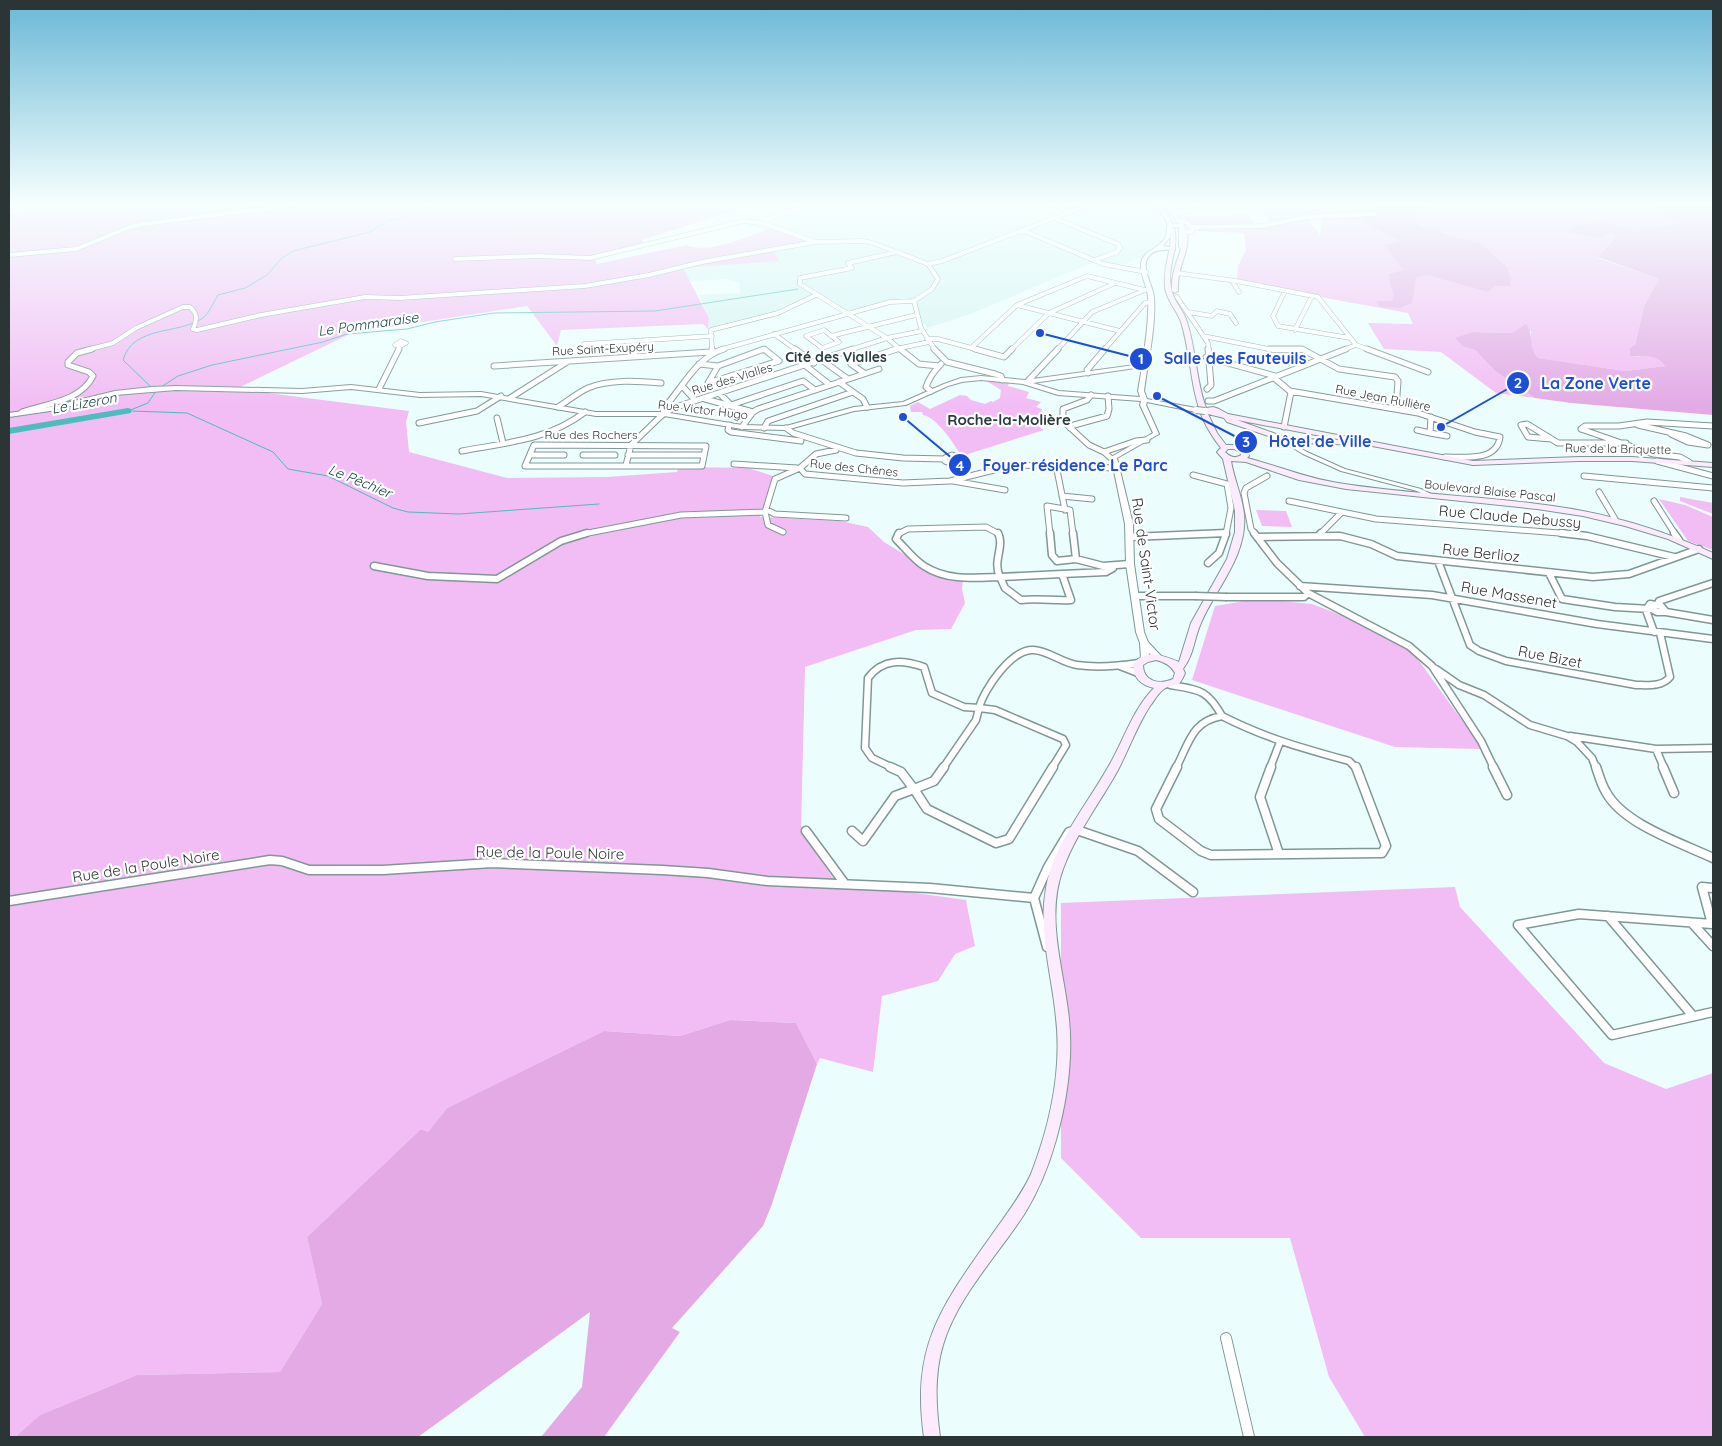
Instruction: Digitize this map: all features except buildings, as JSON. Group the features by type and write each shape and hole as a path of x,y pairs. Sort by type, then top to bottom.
{"main road":[{"path":"1170,272 1168,290 1180,312 1188,340 1201,407 1224,448"},
{"path":"1177,273 1174,285 1188,330 1188,340"},
{"path":"1215,411 1284,427 1366,442"},
{"path":"1215,411 1230,420 1280,438 1312,442 1366,442"},
{"path":"1209,424 1226,442 1242,450 1240,458 1230,464 1237,481 1239,505"},
{"name":"Rue de la Briquette","path":"1366,442 1473,463 1579,459 1689,462 1713,465"},
{"path":"1224,448 1235,447"},
{"path":"932,1437 930,1375 934,1346 944,1320 1023,1204 1037,1175 1056,1114 1062,1081 1064,1036 1050,913 1052,887 1060,861 1126,746 1148,700 1165,686 1177,681 1187,655 1195,624 1226,571 1233,553 1240,518 1232,475 1226,464 1227,458 1222,454 1224,448"},
{"name":"Boulevard Blaise Pascal","path":"1227,458 1240,458 1295,476 1328,484 1560,510 1615,519 1678,540 1713,556"},
{"path":"1142,669 1163,658 1179,658 1187,655"},
{"path":"1163,658 1179,673"},
{"path":"1142,669 1165,686"},
{"path":"1142,669 1148,700"}],"street":[{"path":"18,414 57,402 87,386 93,376 89,372 68,365 72,356 90,348 113,343 136,328 183,307 190,307 196,314 197,317 193,329 197,330 268,313 365,297 400,298 585,286 656,272"},
{"path":"838,272 800,278 800,284 887,338 920,365 939,366"},
{"path":"626,465 631,445 664,414 663,409 699,364 713,352 844,313 890,302 914,301 936,285 938,279 934,272"},
{"path":"1115,464 1114,457 1117,454 1156,434 1140,391 1150,330 1151,302 1146,272"},
{"path":"1177,273 1318,297 1356,345 1428,372"},
{"path":"971,348 1017,306 1087,276 1148,290"},
{"path":"1232,281 1239,292"},
{"path":"864,373 851,364 928,340 938,339 1004,357 1049,313 1115,283"},
{"path":"1025,382 1092,312 1148,290"},
{"path":"1285,290 1273,316 1273,320 1278,326 1350,338"},
{"path":"713,352 711,330 766,318 801,305 816,295"},
{"path":"1295,330 1312,296"},
{"path":"1177,297 1203,336 1208,358 1207,389 1215,411"},
{"path":"914,301 916,315 922,331 945,361 991,372 1001,376 1002,380"},
{"path":"1088,373 1087,370 1120,331 1145,303 1151,302"},
{"path":"1017,306 1120,331"},
{"path":"1188,312 1212,316 1217,311 1230,314 1236,323"},
{"path":"831,336 916,315"},
{"path":"824,330 831,336 840,342 822,348 806,336 824,330"},
{"name":"Rue des Vialles","path":"664,414 673,408 695,400 720,394 887,338 922,331"},
{"path":"774,334 814,363"},
{"path":"584,344 712,336"},
{"path":"1203,336 1274,350 1302,349 1339,369 1395,377 1398,381 1396,409"},
{"path":"634,357 635,340"},
{"path":"1215,411 1214,402 1356,345"},
{"path":"379,389 400,346"},
{"path":"699,364 718,366 764,349 779,361 708,383 718,366"},
{"name":"Rue Saint-Exupéry","path":"494,366 713,352"},
{"path":"1208,358 1274,377 1290,391 1284,427"},
{"path":"823,360 848,379"},
{"path":"510,398 569,361"},
{"path":"931,392 926,387 929,378 945,361"},
{"path":"1025,382 1144,365"},
{"path":"806,366 830,385"},
{"path":"742,427 753,412 879,369"},
{"name":"Rue Victor Hugo","path":"9,415 50,409 115,393 158,388 302,391 365,388 420,395 481,394 607,415 664,414 742,427 786,428 841,412 866,407 904,404 966,379 990,378 1025,382"},
{"path":"731,404 802,381 815,390"},
{"path":"840,382 863,399 866,407"},
{"path":"1025,382 1058,393 1144,399 1196,410 1215,411"},
{"path":"558,408 590,387 598,384 661,383"},
{"path":"682,386 695,400"},
{"name":"Rue Jean Rullière","path":"1290,391 1396,409 1430,417 1475,432 1500,437 1501,443 1497,449 1485,455 1442,457"},
{"path":"764,428 768,421 853,392"},
{"path":"720,394 731,404"},
{"path":"1091,394 1090,398 1063,409 1063,421 1089,445 1104,452 1115,464"},
{"path":"418,423 477,411 501,396"},
{"path":"1070,428 1074,425 1106,416 1109,409 1108,396"},
{"path":"704,399 731,404 753,412"},
{"path":"462,451 554,431 569,424 585,412"},
{"path":"1430,417 1430,433"},
{"path":"497,418 504,443"},
{"path":"1689,462 1680,457 1654,454 1581,429 1585,426 1665,422 1713,426"},
{"path":"729,424 728,430 731,432 801,441"},
{"path":"1551,439 1528,437 1521,425 1527,424 1558,442 1626,443"},
{"path":"1633,424 1706,442 1708,445 1688,442 1672,434"},
{"path":"786,428 788,432 841,450 880,456 944,459"},
{"path":"1418,430 1447,436"},
{"path":"1280,438 1305,453 1343,470 1419,490 1430,495"},
{"path":"1104,452 1113,452 1138,440 1147,440"},
{"name":"Rue des Rochers","path":"534,445 618,445 706,446 702,466 526,466 534,445"},
{"path":"561,466 568,445"},
{"path":"579,466 586,445"},
{"path":"612,465 618,445"},
{"path":"783,532 768,525 766,511 775,479 800,468 816,454 841,450"},
{"path":"530,455 564,455"},
{"path":"583,455 615,455"},
{"path":"628,455 704,455"},
{"path":"1657,461 1668,466 1713,476"},
{"name":"Rue des Chênes","path":"734,464 800,468 805,474 863,481 903,483 950,481 1005,466 1115,464"},
{"name":"Rue de Saint-Victor","path":"1115,464 1131,537 1130,564 1140,632 1144,642 1142,669"},
{"path":"1056,465 1065,510"},
{"path":"1193,475 1227,484 1231,508 1226,534 1219,553 1208,562"},
{"path":"1267,476 1246,488 1244,493 1251,529 1277,563 1308,593 1409,646 1459,686 1484,695 1530,725 1567,736 1578,742 1592,758 1606,794 1616,806 1637,822 1713,858"},
{"path":"1584,476 1713,488"},
{"path":"950,481 1005,490"},
{"path":"1599,492 1615,519"},
{"path":"1062,496 1092,499"},
{"name":"Rue Claude Debussy","path":"1289,501 1341,513 1376,518 1587,536 1674,557"},
{"path":"1654,501 1678,540"},
{"path":"1076,559 1070,510 1047,506 1052,555 1057,560 1076,559 1093,565 1113,568"},
{"path":"374,566 428,576 457,576 490,580 497,579 562,541 589,532 681,515 766,511 775,514 846,518"},
{"path":"1319,535 1341,513"},
{"path":"1062,574 1072,600 1054,601 1040,598 1021,600 1005,588 1000,577 996,569 1002,538 998,532 992,529 986,527 908,529 898,533 896,539 923,566 943,575 963,579 1000,577 1062,574 1106,572 1113,568 1130,564"},
{"path":"1131,537 1226,534"},
{"name":"Rue Berlioz","path":"1259,537 1340,536 1371,544 1397,556 1593,578 1629,574 1699,549"},
{"name":"Rue Bizet","path":"1438,561 1470,645 1479,651 1506,661 1609,681 1654,685 1666,682 1670,677 1657,632"},
{"path":"1549,573 1562,599 1648,609 1657,613 1666,612 1713,620"},
{"path":"1658,604 1659,601 1713,583"},
{"name":"Rue Massenet","path":"1300,586 1452,597 1597,624 1713,639"},
{"path":"1135,596 1304,597 1308,593"},
{"path":"1657,632 1648,605 1658,604 1666,612"},
{"name":"Rue de Saint-Victor","path":"1144,642 1163,658"},
{"path":"852,831 863,841 894,796 934,781 976,720 982,697 1009,661 1025,650 1036,650 1076,665 1120,666 1142,669"},
{"path":"897,660 924,667 932,693 964,707 979,708 995,710 1063,739 1066,745 1009,839 996,843 927,809 900,772 872,758 865,748 868,678 872,671 897,660"},
{"path":"1432,666 1481,741 1507,795"},
{"path":"1179,673 1193,689"},
{"path":"1165,686 1193,689 1205,693 1213,700 1222,716 1253,732 1280,742 1349,761 1356,767 1386,846 1382,853 1211,855 1201,851 1159,819 1156,809 1198,725 1209,718 1222,716"},
{"path":"1567,736 1656,749 1713,748"},
{"path":"1279,854 1260,798 1280,742"},
{"path":"1656,749 1674,794"},
{"path":"1054,957 1048,948 1034,898 1059,846 1070,832 1077,830 1138,851 1193,892"},
{"path":"806,831 845,884"},
{"name":"Rue de la Poule Noire","path":"9,901 270,860 282,861 309,870 383,870 492,863 708,872 767,882 930,888 1034,898"},
{"path":"1713,888 1702,887 1712,924 1579,914 1518,925 1612,1035 1713,1012"},
{"path":"1608,916 1693,1016"},
{"path":"1692,922 1713,946"},
{"path":"1226,1338 1249,1437"}],"shaded area":[{"path":"9,272 685,272 709,318 708,329 703,324 561,330 557,346 527,306 352,333 236,389 409,411 406,422 409,452 507,478 607,477 677,472 679,467 748,468 773,476 760,517 840,521 868,527 884,542 937,574 963,580 962,589 965,603 951,629 916,630 805,667 801,831 838,885 873,887 966,900 975,946 955,954 938,981 882,996 873,1072 820,1058 817,1064 796,1023 730,1020 680,1036 604,1031 447,1108 428,1132 421,1129 307,1237 322,1304 280,1372 137,1375 40,1415 15,1437 9,1437"},
{"path":"685,272 1069,272 968,315 927,328 907,297 845,311 817,293 761,318 708,329 709,318 699,295 740,293 739,282 727,279 690,281"},
{"path":"1238,272 1640,272 1659,279 1644,306 1635,345 1630,356 1653,357 1665,366 1625,371 1537,358 1531,350 1531,331 1512,333 1473,332 1464,347 1475,350 1496,372 1535,398 1496,393 1441,352 1384,349 1368,323 1413,324 1408,313 1237,279"},
{"path":"1509,272 1511,279 1510,286 1495,286 1488,292 1428,275 1416,277 1412,303 1399,308 1380,307 1376,301 1392,301 1394,294 1390,285 1389,274"},
{"path":"1641,272 1713,272 1713,415 1571,403 1535,398 1496,372 1475,350 1464,347 1455,338 1473,332 1512,333 1526,324 1529,328 1533,349 1538,358 1625,371 1665,366 1653,357 1630,356 1630,348 1635,345 1644,306 1659,279"},
{"path":"983,379 1009,383 1008,386 1029,392 1026,398 1041,402 1036,407 1042,409 1037,425 1044,430 968,454 971,460 965,461 941,427 929,417 923,415 922,412 911,412 910,406 918,402 930,409 960,395 985,404 1000,398 1001,390"},
{"path":"1680,497 1713,503 1713,514 1680,501"},
{"path":"1659,499 1685,505 1713,517 1713,550 1688,541"},
{"path":"1256,510 1286,511 1292,527 1262,526"},
{"path":"1269,600 1312,604 1389,633 1417,658 1471,733 1486,746 1481,749 1395,747 1192,680 1215,606 1245,601"},
{"path":"1455,887 1460,907 1604,1063 1666,1089 1713,1073 1713,1437 1365,1437 1329,1377 1290,1238 1141,1238 1061,1158 1061,903"},
{"path":"730,1020 796,1023 817,1064 772,1204 763,1226 672,1328 680,1332 604,1437 541,1437 582,1387 590,1312 418,1437 15,1437 40,1415 137,1375 280,1372 322,1304 307,1237 421,1129 428,1132 447,1108 604,1031 680,1036"}],"waterway":[{"name":"Le Lizeron","path":"151,387 123,360 128,349 136,341 157,332 181,327 203,318 218,295 245,288 269,272"},
{"name":"Le Pommaraise","path":"161,387 178,376 212,365 323,342 347,334 407,329 435,322 494,313 655,311 798,289"},
{"name":"Le Lizeron","path":"128,411 148,403 156,391"},
{"name":"Le Lizeron","path":"9,431 128,411"},
{"name":"Le Pêchier","path":"131,411 187,413 273,452 288,469 328,476 393,508 408,512 459,514 599,504"}],"place":[{"name":"Salle des Fauteuils","path":"1040,333"},
{"name":"Hôtel de Ville","path":"1157,396"},
{"name":"Foyer résidence Le Parc","path":"903,417"},
{"name":"La Zone Verte","path":"1441,427"}],"district":[{"name":"Cité des Vialles","path":"836,357"},
{"name":"Roche-la-Molière","path":"1009,420"}]}
